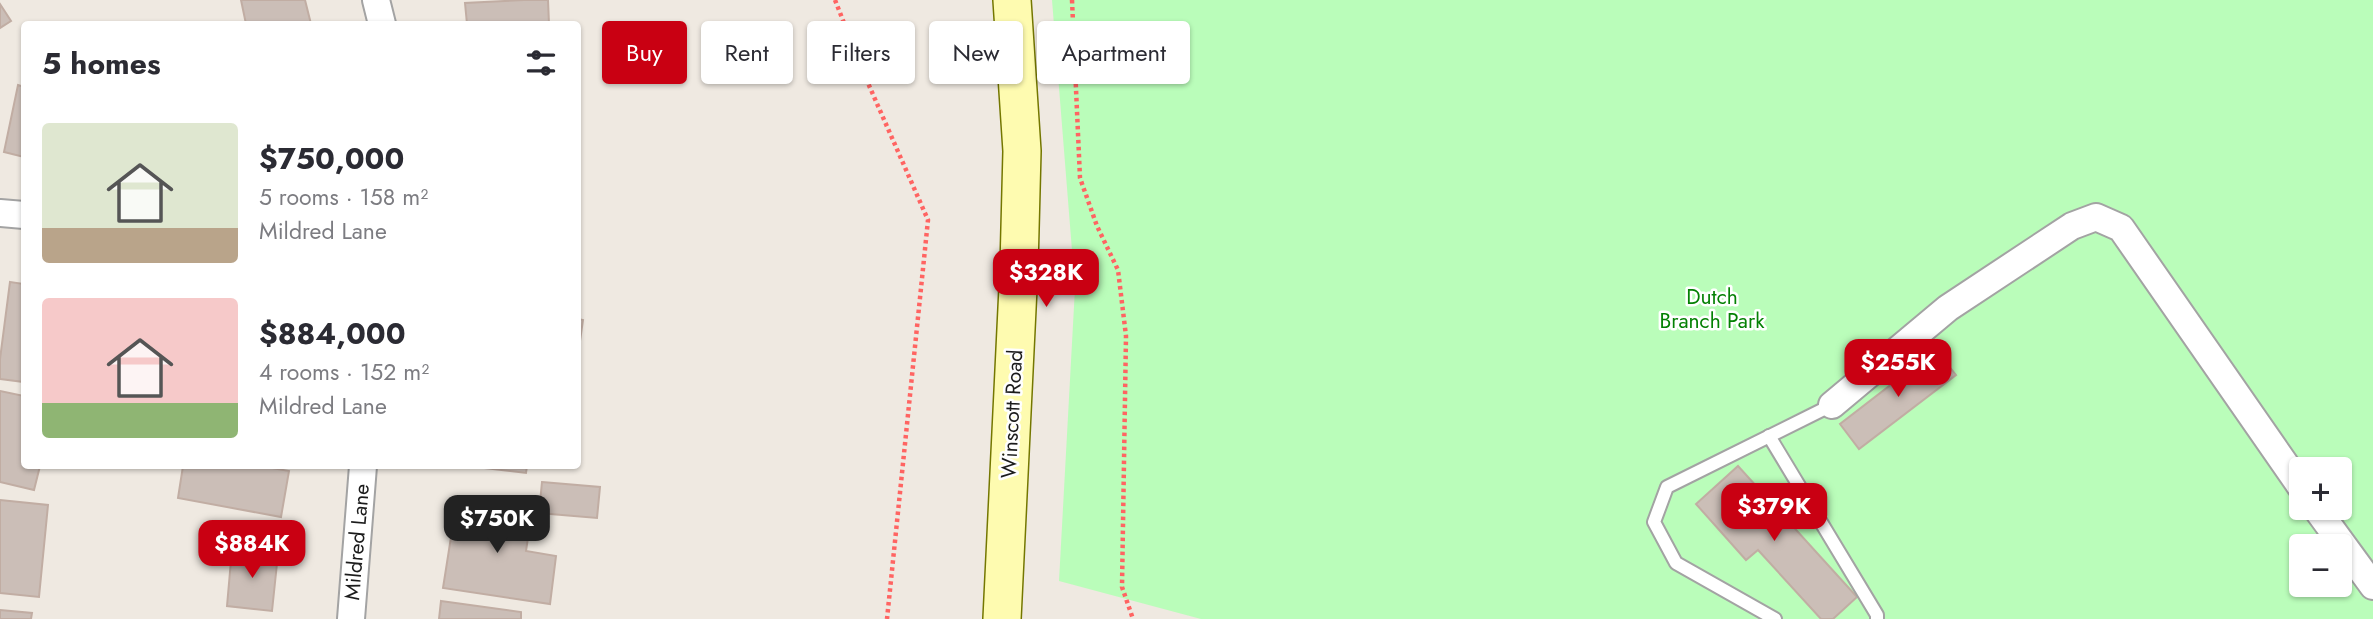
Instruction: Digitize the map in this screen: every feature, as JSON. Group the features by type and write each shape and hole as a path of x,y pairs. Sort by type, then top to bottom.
{"main road":[{"name":"Winscott Road","path":"1002,619 1022,150 1012,0"}],"street":[{"path":"376,0 382,21"},
{"path":"0,213 21,215"},
{"path":"1832,405 1948,308 2071,226 2096,217 2121,228 2289,470"},
{"name":"Mildred Lane","path":"351,619 363,469"},
{"path":"2325,520 2373,586"}],"lane":[{"path":"1775,619 1676,563 1654,522 1667,487 1832,405"},
{"path":"1769,436 1877,619"}],"path":[{"path":"835,0 864,74 928,220 887,619"},
{"path":"1072,0 1080,178 1097,226 1118,270 1126,336 1122,587 1133,619"}],"green space":[{"name":"Dutch Branch Park","path":"1052,0 2373,0 2373,619 1201,619 1059,581 1075,288 1059,84 1190,84 1190,21 1054,21"}],"building":[{"path":"241,0 305,0 310,21 245,21"},
{"path":"548,0 549,21 467,21 465,3"},
{"path":"0,4 11,21 0,28"},
{"path":"18,85 21,86 21,156 4,152"},
{"path":"10,282 21,284 21,382 0,379"},
{"path":"1936,350 1956,375 1859,449 1840,424"},
{"path":"0,391 21,395 21,469 39,469 34,490 0,482"},
{"path":"1738,466 1857,597 1833,619 1821,619 1758,550 1746,560 1696,504"},
{"path":"183,469 289,471 281,517 178,498"},
{"path":"492,469 527,469 526,473"},
{"path":"542,482 600,487 597,518 539,513"},
{"path":"457,499 532,511 526,551 556,556 550,604 443,588"},
{"path":"0,500 48,505 39,597 0,593"},
{"path":"232,549 278,554 272,611 227,606"},
{"path":"441,601 521,612 521,619 439,619"},
{"path":"0,610 32,613 31,619 0,619"}]}
